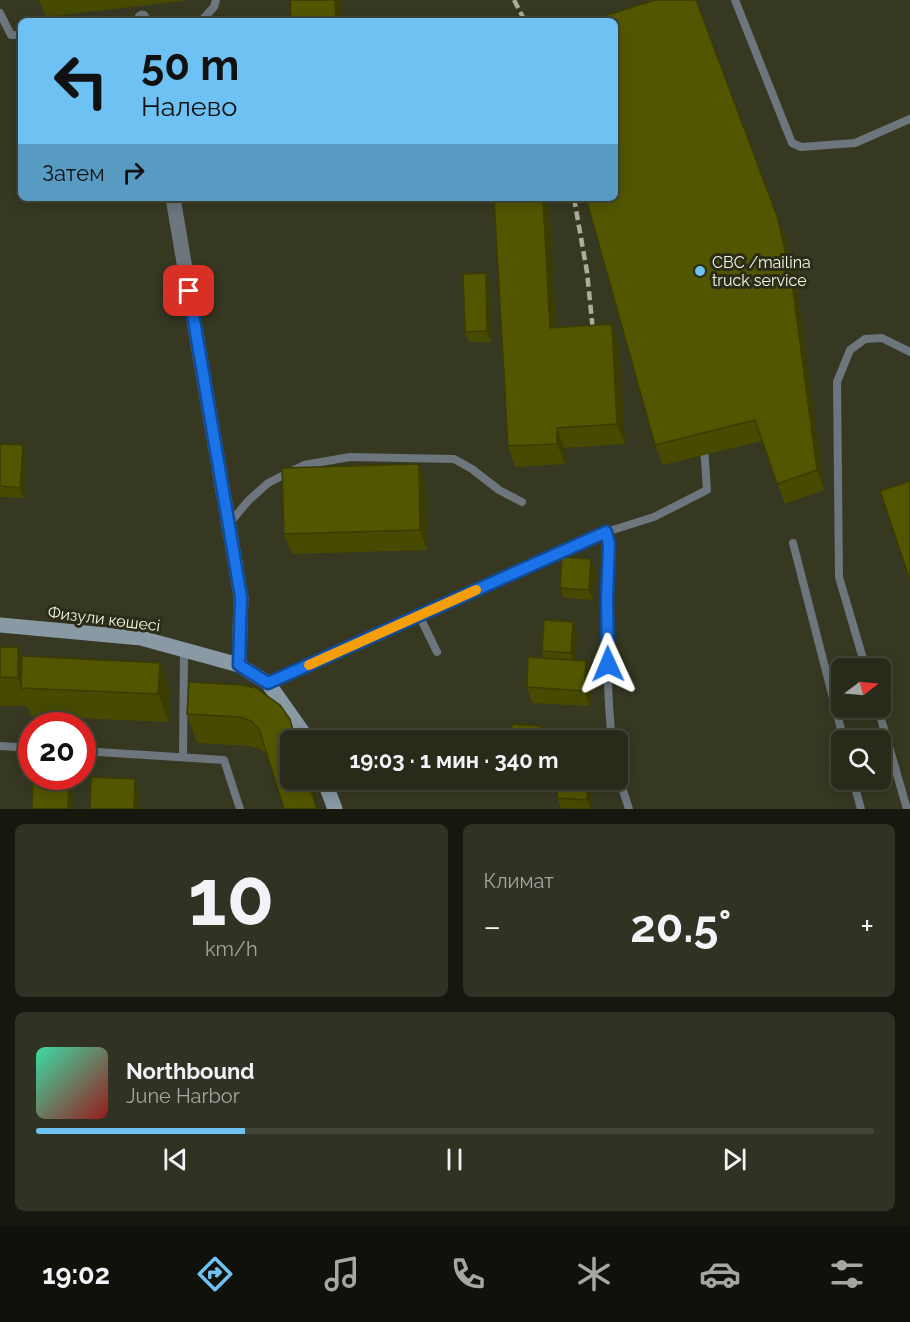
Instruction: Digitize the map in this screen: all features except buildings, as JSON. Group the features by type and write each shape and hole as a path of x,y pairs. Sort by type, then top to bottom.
{"street":[{"path":"174,201 241,597 239,665"},
{"name":"Физули көшесі","path":"0,625 141,638 239,665 268,683 301,730"},
{"path":"328,790 335,809"}],"lane":[{"path":"204,18 214,7 216,0"},
{"path":"735,0 792,143 801,147 855,143 910,119"},
{"path":"0,13 11,35 18,35"},
{"path":"863,658 839,577 837,382 850,350 865,339 882,338 910,351"},
{"path":"268,683 606,532 654,517 706,490 706,459 702,436"},
{"path":"229,525 248,501 268,483 304,465 350,457 454,459 499,490 522,502"},
{"path":"606,532 609,544 607,599 611,730"},
{"path":"793,543 840,730"},
{"path":"419,615 437,652"},
{"path":"183,757 184,650"},
{"path":"881,718 907,809"},
{"path":"0,746 18,747"},
{"path":"96,752 224,760 240,809"},
{"path":"623,790 629,809"},
{"path":"856,790 861,809"}],"railway":[{"path":"514,0 523,18"},
{"path":"575,201 587,272 594,341"}],"slow traffic":[{"path":"309,665 476,590"}],"place":[{"name":"CBC /mailina truck service","path":"700,271"}],"route":[{"path":"189,291 241,597 239,665 268,683 606,532 609,544 608,664"}]}
